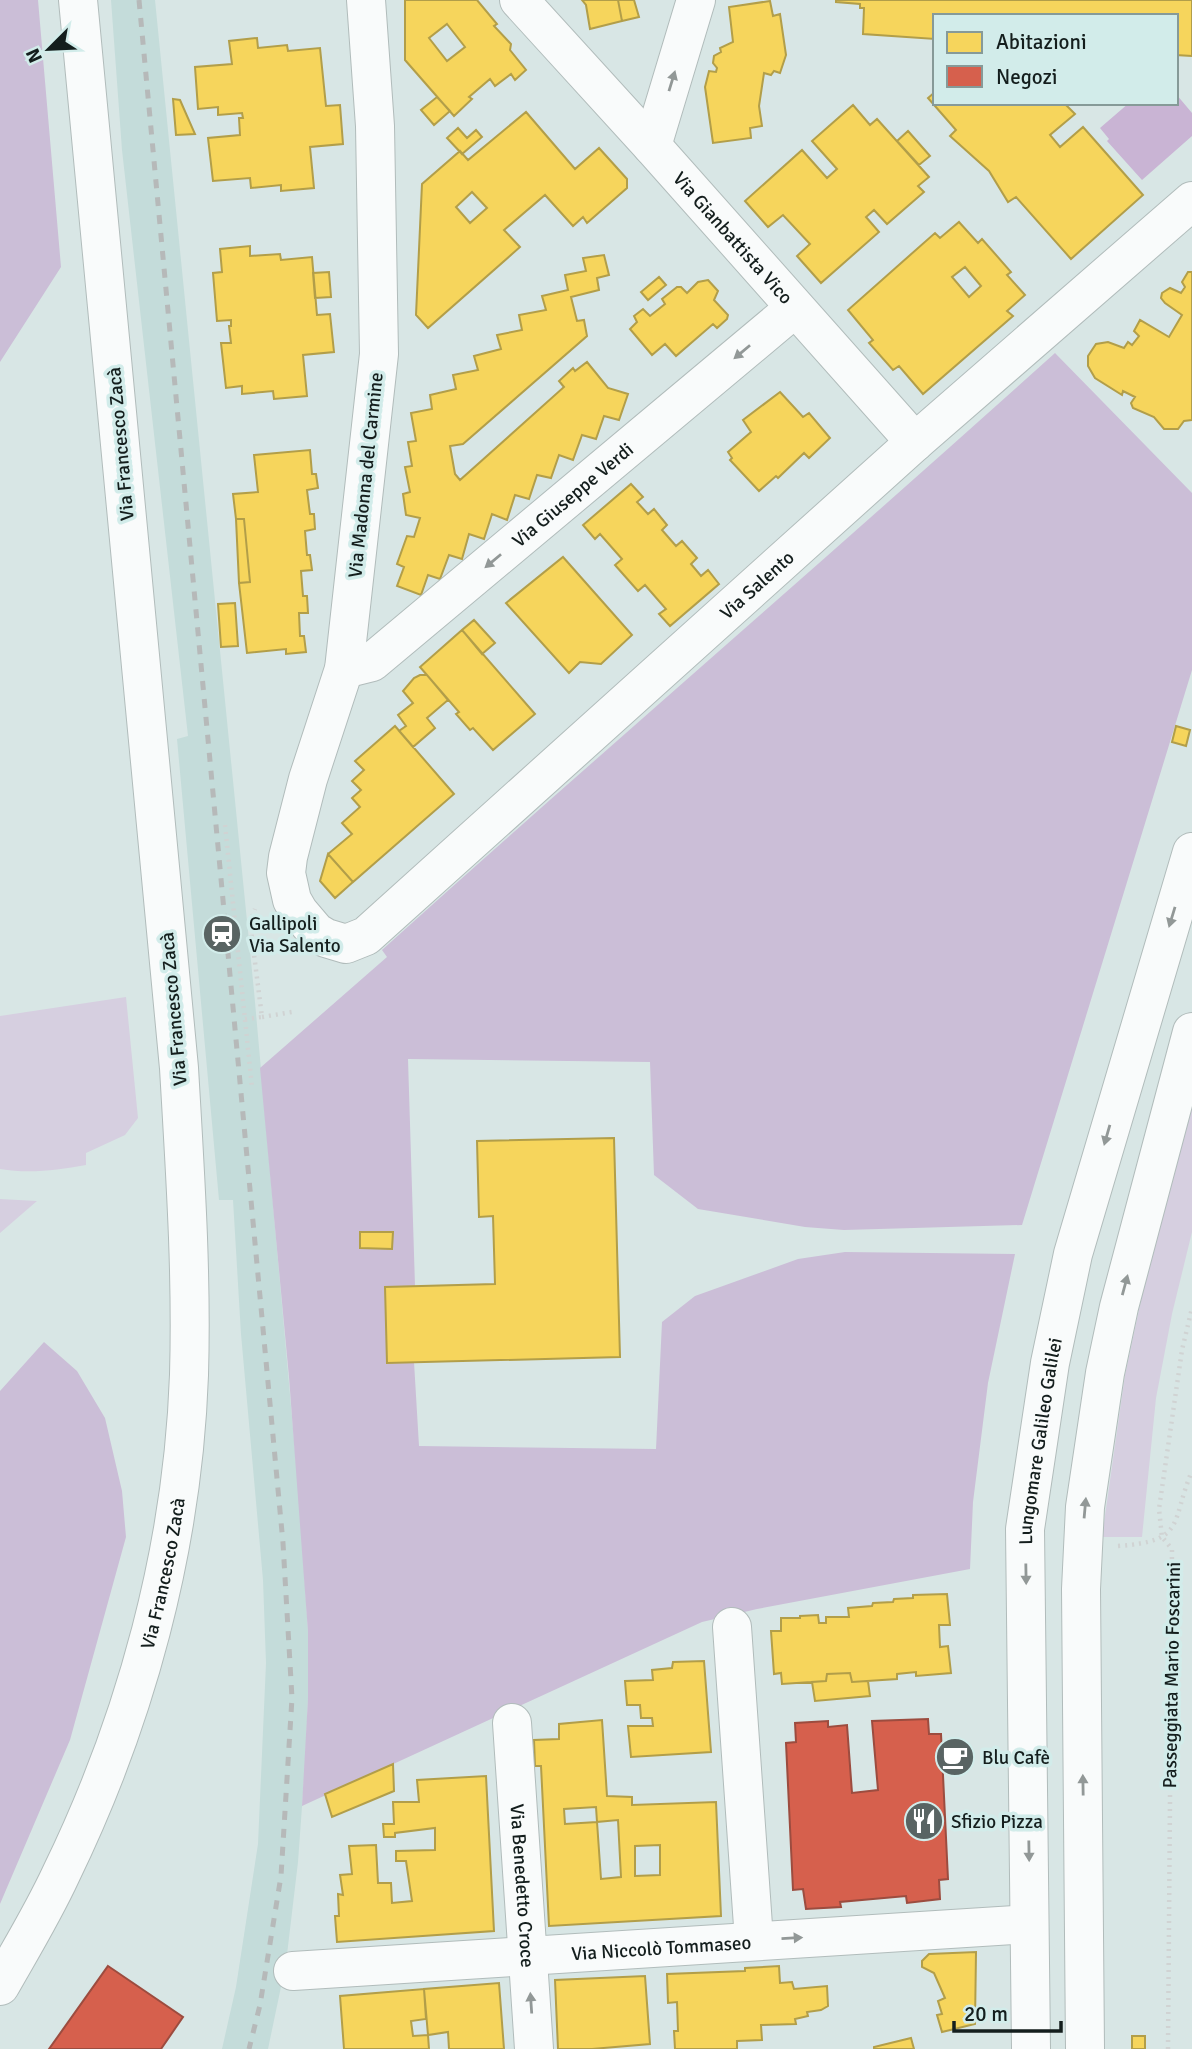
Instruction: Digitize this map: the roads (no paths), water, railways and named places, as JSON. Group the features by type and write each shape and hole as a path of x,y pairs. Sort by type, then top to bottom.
{"street":[{"name":"Via Francesco Zacà","path":"0,1986 66,1864 114,1752 157,1609 170,1545 182,1460 189,1378 190,1242 179,1069 78,0"},
{"name":"Via Madonna del Carmine","path":"316,932 292,900 286,873 308,779 344,669 379,354 375,126 366,0"},
{"path":"519,0 652,146"},
{"path":"652,146 696,0"},
{"name":"Via Gianbattista Vico","path":"652,146 915,442"},
{"name":"Via Salento","path":"316,932 326,938 346,943 366,936 915,442 1192,201"},
{"name":"Via Giuseppe Verdi","path":"344,669 372,662 795,308"},
{"name":"Lungomare Galileo Galilei","path":"1031,2049 1025,1529 1051,1363 1073,1254 1192,852"},
{"path":"1085,2049 1082,1547 1085,1507 1093,1444 1119,1307 1192,1032"},
{"path":"732,1627 754,1940"},
{"name":"Via Benedetto Croce","path":"512,1723 534,2049"},
{"name":"Via Niccolò Tommaseo","path":"293,1971 754,1940 1084,1923"}],"railway":[{"path":"139,0 283,1543 292,1698 281,1876 260,2005 249,2049"}],"place":[{"name":"Gallipoli Via Salento","path":"222,934"},
{"name":"Blu Cafè","path":"955,1757"},
{"name":"Sfizio Pizza","path":"924,1821"}]}
